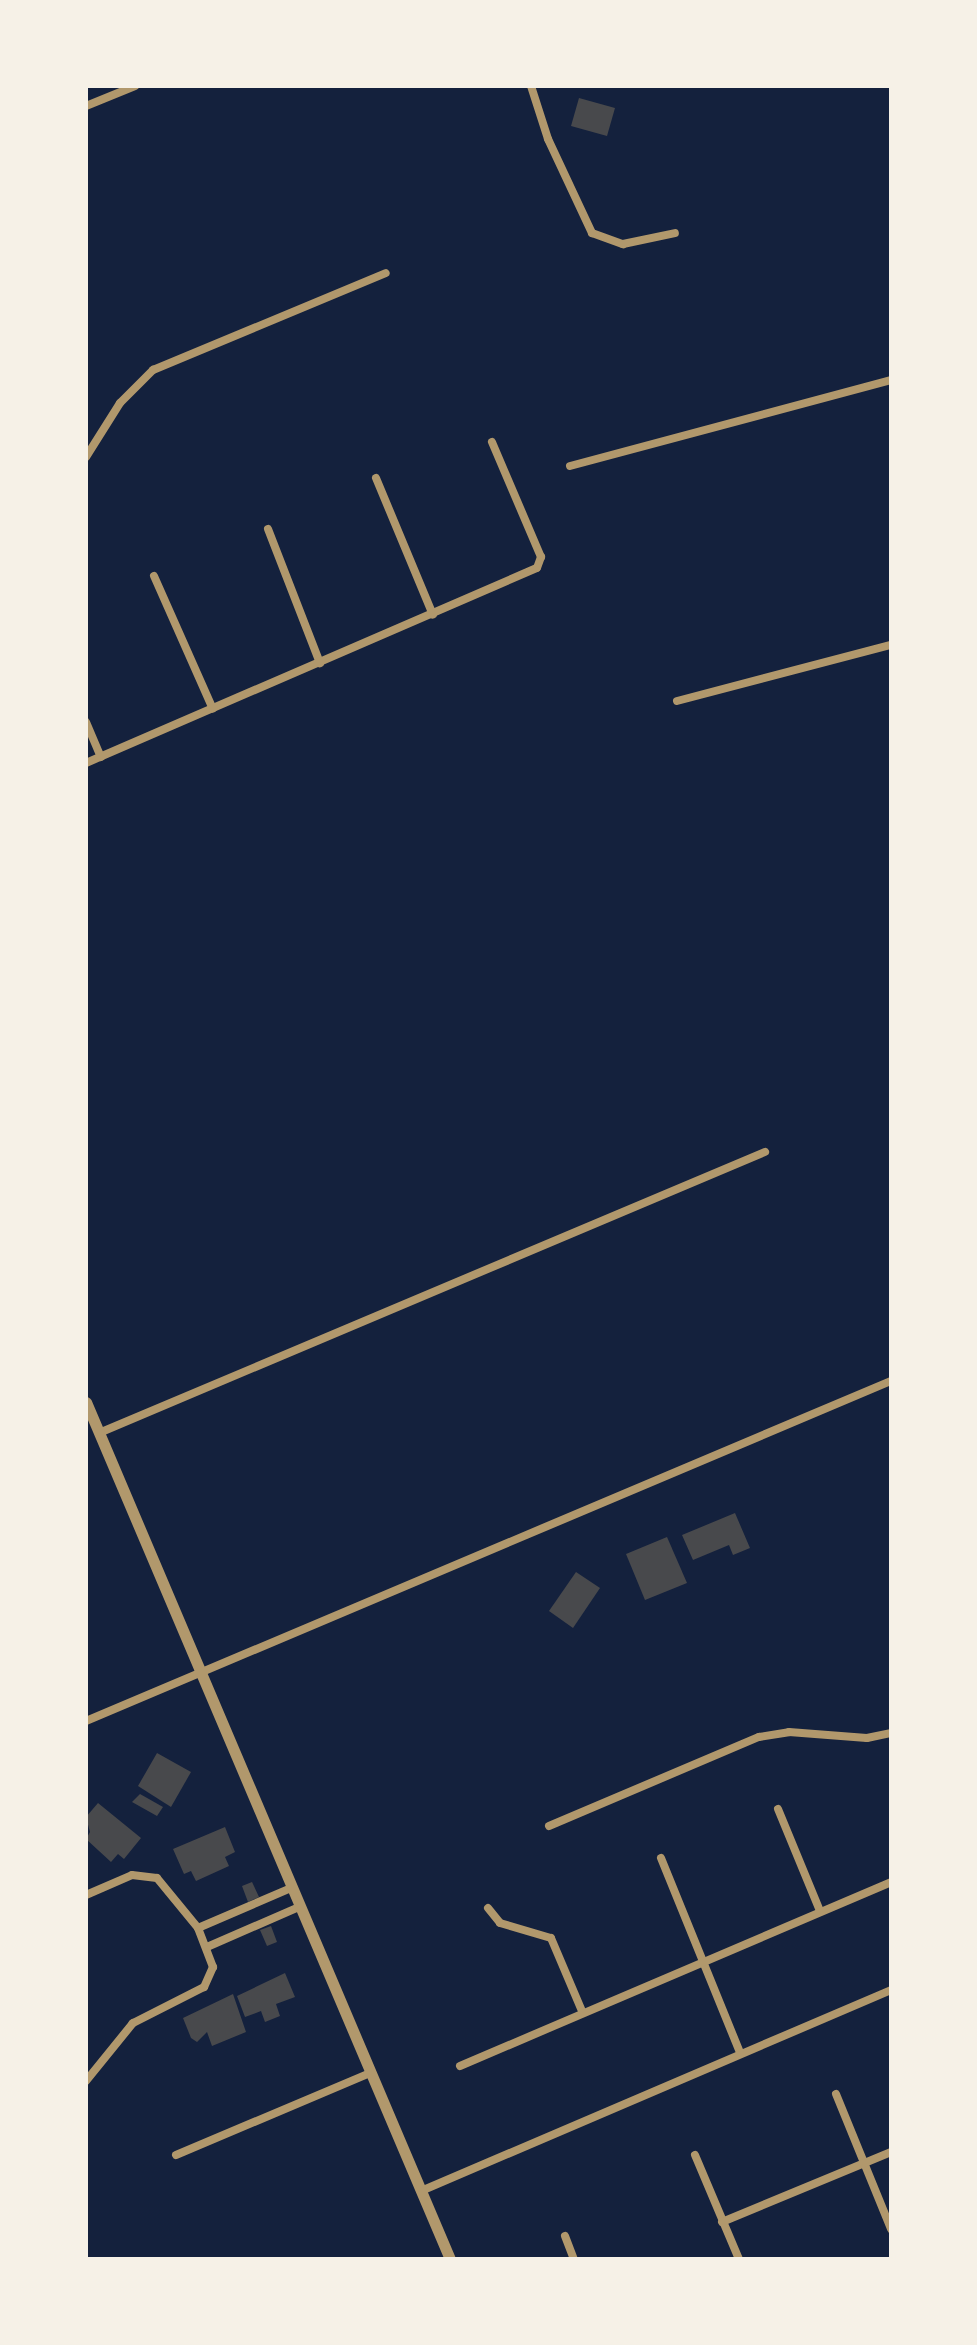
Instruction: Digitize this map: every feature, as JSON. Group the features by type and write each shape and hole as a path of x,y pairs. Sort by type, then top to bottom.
{"street":[{"path":"86,106 135,86"},
{"path":"531,86 548,139 592,233 623,244 675,233"},
{"path":"86,457 120,403 153,370 386,273"},
{"path":"570,466 891,380"},
{"path":"86,763 531,573 541,557 492,442"},
{"path":"376,478 433,615"},
{"path":"268,529 320,663"},
{"path":"154,576 213,709"},
{"path":"677,701 891,645"},
{"path":"86,722 101,757"},
{"path":"99,1433 765,1152"},
{"path":"86,1721 891,1381"},
{"path":"86,1402 450,2259"},
{"path":"549,1826 759,1737 789,1732 867,1738 891,1733"},
{"path":"778,1809 820,1911"},
{"path":"661,1858 740,2053"},
{"path":"86,1895 147,1874 167,1887 198,1928 213,1967 208,1982 133,2023 86,2081"},
{"path":"460,2066 582,2011 891,1882"},
{"path":"198,1928 291,1888"},
{"path":"207,1947 299,1907"},
{"path":"488,1908 500,1923 551,1938 582,2011"},
{"path":"421,2191 891,1990"},
{"path":"176,2155 370,2073"},
{"path":"836,2094 891,2229"},
{"path":"722,2222 891,2152"},
{"path":"695,2155 739,2259"},
{"path":"565,2236 574,2259"}],"building":[{"path":"579,98 615,108 607,136 571,126"},
{"path":"735,1513 750,1548 733,1555 729,1545 693,1560 682,1535"},
{"path":"667,1537 687,1583 645,1600 626,1554"},
{"path":"576,1572 600,1588 573,1628 549,1611"},
{"path":"157,1753 191,1772 171,1807 138,1786"},
{"path":"140,1794 163,1807 157,1816 132,1802"},
{"path":"98,1803 141,1838 124,1859 118,1854 111,1862 86,1839 90,1832 86,1817"},
{"path":"225,1827 235,1852 225,1857 229,1866 196,1881 191,1871 184,1874 173,1849"},
{"path":"252,1882 259,1897 248,1902 242,1886"},
{"path":"271,1926 277,1942 267,1946 260,1930"},
{"path":"285,1973 295,1997 276,2004 280,2016 265,2022 261,2011 245,2017 237,1996"},
{"path":"233,1994 246,2032 212,2046 207,2032 197,2042 191,2038 183,2018"}]}
